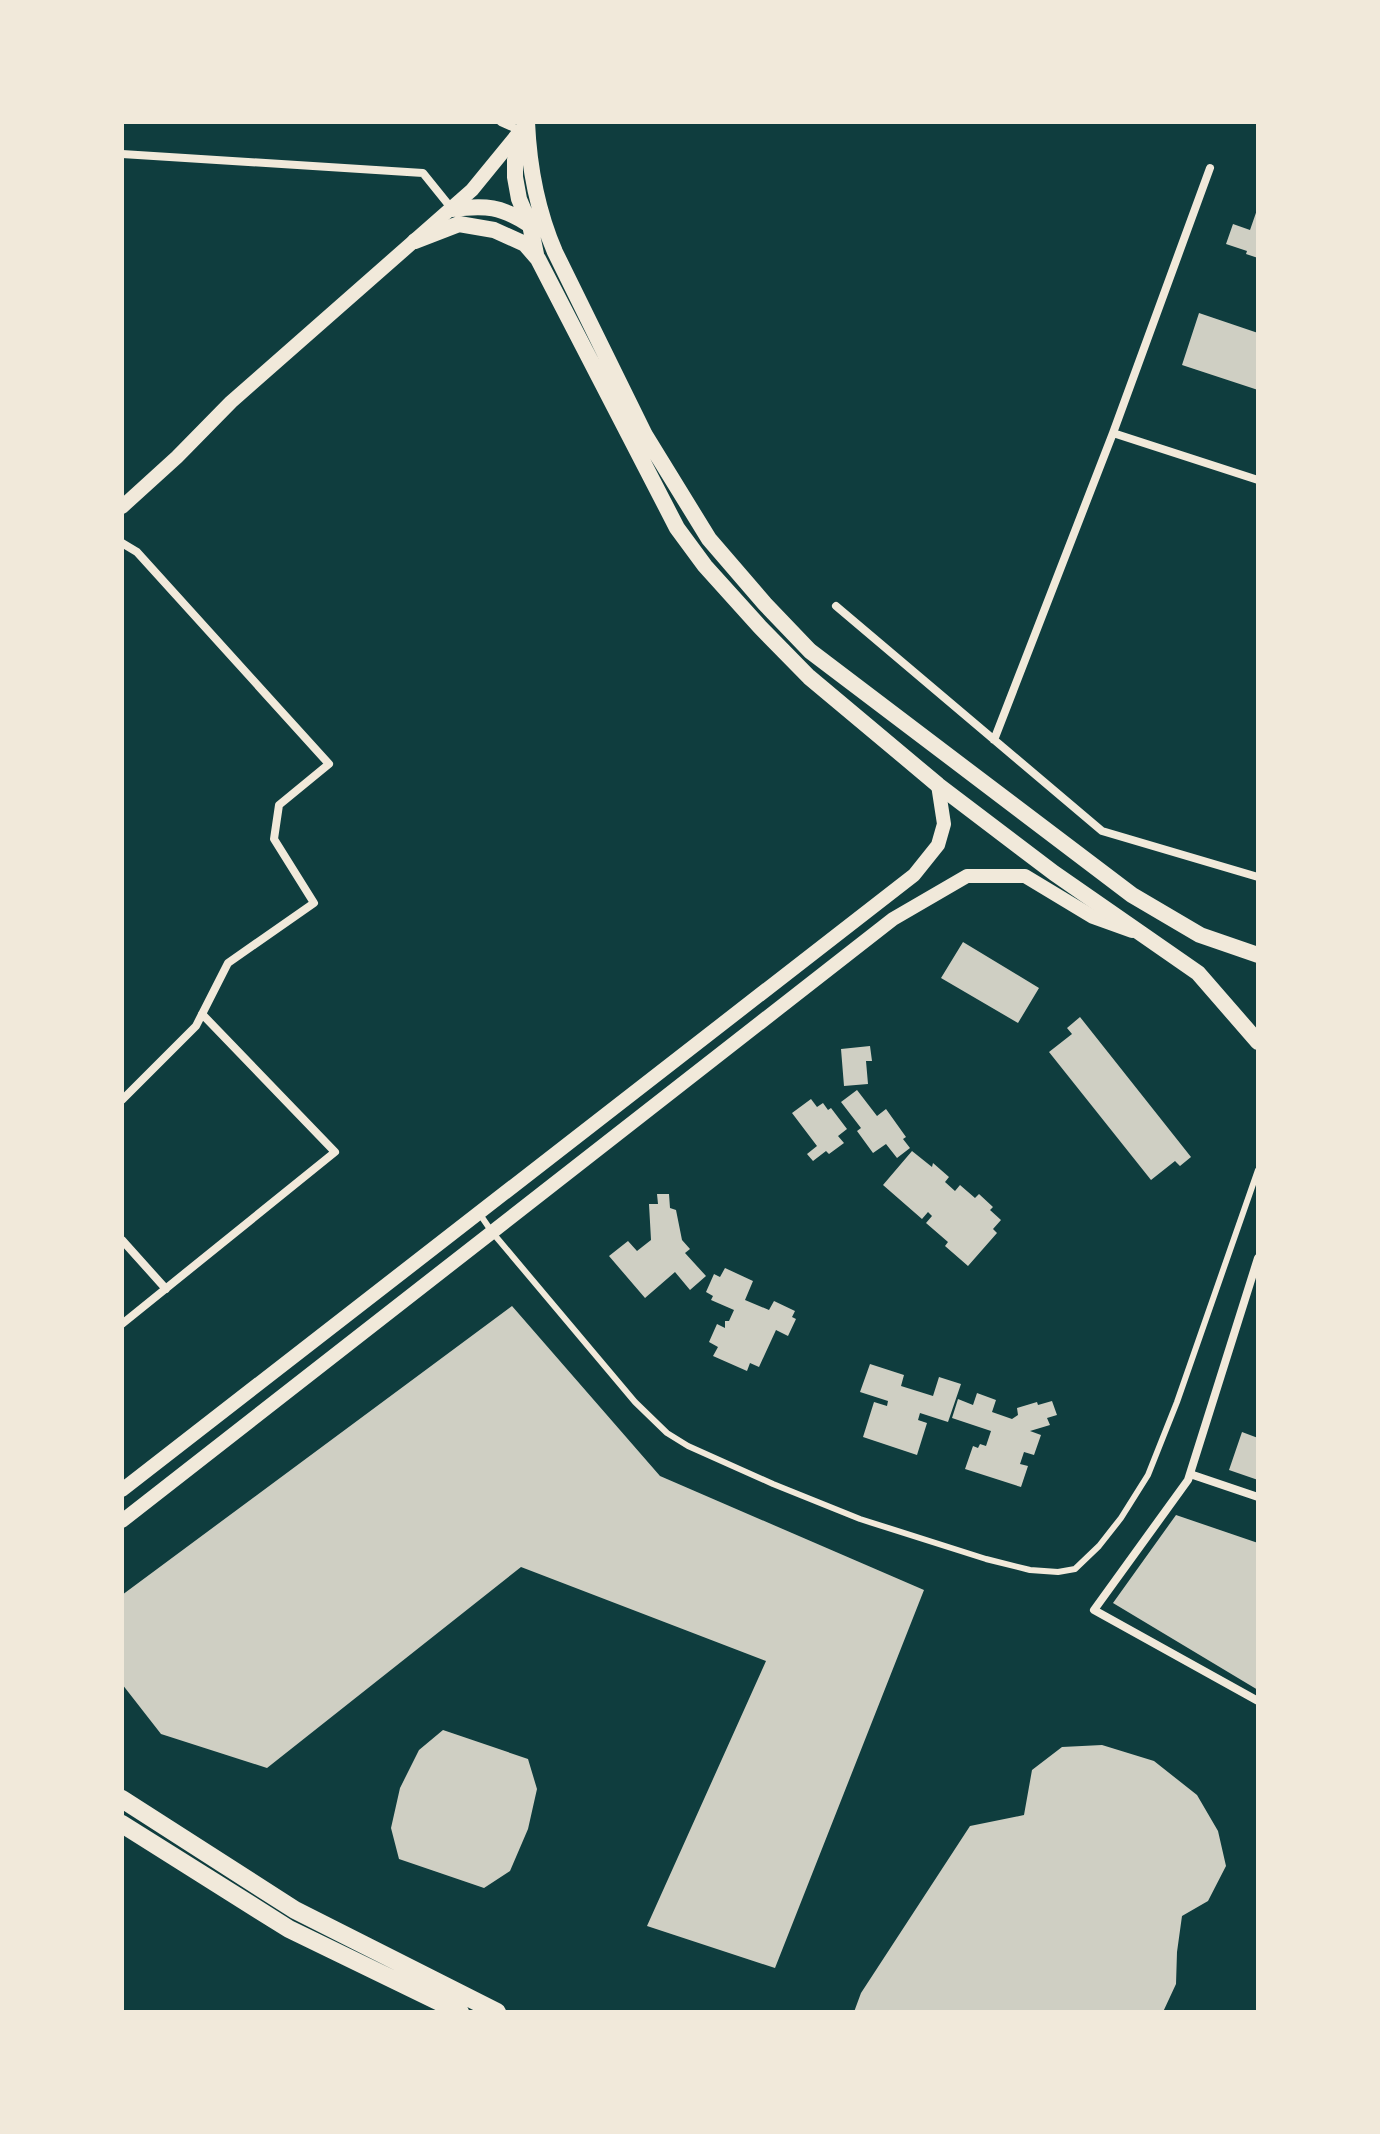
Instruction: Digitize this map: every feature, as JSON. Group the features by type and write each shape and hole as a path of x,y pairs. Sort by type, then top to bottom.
{"main road":[{"path":"524,125 515,160 515,177 538,259"},
{"path":"524,125 541,216 555,252 645,435 709,539 765,604 810,651 1132,895 1200,935 1258,955"},
{"path":"452,209 479,206 513,215 530,225 555,252"},
{"path":"415,241 459,224 494,230 525,244 538,259 677,528 705,566 760,627 809,677 938,785 1054,873 1198,973 1258,1042"},
{"path":"122,1799 295,1910 497,2012"},
{"path":"122,1824 289,1929 460,2012"}],"street":[{"path":"501,122 524,125"},
{"path":"122,507 231,402 472,190 524,125"},
{"path":"122,154 423,173 452,209"},
{"path":"994,740 1113,433 1210,168"},
{"path":"1113,433 1258,480"},
{"path":"122,543 137,552 329,764 279,805 274,839 314,903 228,963 196,1026 122,1100"},
{"path":"836,606 1102,831 1258,877"},
{"path":"122,1490 914,875 938,845 944,824 938,785"},
{"path":"122,1521 893,919 967,876 1025,876 1093,917 1143,936"},
{"path":"122,1324 335,1152 202,1014"},
{"path":"122,1240 166,1289"},
{"path":"1258,1258 1188,1480 1094,1610 1258,1701"},
{"path":"1190,1474 1258,1497"}],"lane":[{"path":"479,1213 635,1402 667,1433 688,1446 773,1484 860,1519 986,1559 1030,1570 1058,1572 1075,1569 1099,1546 1148,1475 1177,1402 1258,1170"}],"building":[{"path":"1258,207 1258,258 1226,244 1233,224 1250,230"},
{"path":"1199,313 1258,333 1258,390 1182,365"},
{"path":"963,942 1039,988 1018,1023 941,978"},
{"path":"1080,1017 1191,1157 1180,1166 1175,1161 1151,1180 1049,1052 1072,1034 1067,1028"},
{"path":"870,1046 872,1061 866,1061 868,1084 844,1086 841,1049"},
{"path":"857,1090 877,1116 886,1109 906,1137 903,1139 910,1148 897,1158 886,1144 873,1153 857,1131 861,1128 841,1102"},
{"path":"811,1099 817,1107 823,1103 828,1110 831,1108 847,1129 838,1136 844,1143 813,1161 807,1154 817,1146 792,1113"},
{"path":"912,1151 949,1177 945,1182 955,1191 960,1185 975,1198 979,1194 1001,1220 993,1229 997,1233 968,1266 945,1246 948,1242 926,1223 932,1216 928,1212 922,1219 883,1185"},
{"path":"657,1194 669,1194 670,1208 676,1210 682,1240 690,1249 685,1253 706,1276 690,1290 675,1272 645,1298 609,1256 628,1241 637,1251 651,1240 649,1204 658,1204"},
{"path":"725,1268 753,1281 745,1300 769,1310 774,1301 795,1311 792,1317 796,1319 788,1336 776,1330 759,1367 750,1363 747,1371 713,1356 718,1347 709,1342 717,1324 725,1328 725,1321 729,1321 734,1310 711,1300 713,1296 706,1292 714,1274 720,1277"},
{"path":"512,1306 660,1476 924,1590 775,1968 647,1926 766,1661 521,1567 267,1768 161,1734 122,1684 122,1595"},
{"path":"870,1364 904,1375 901,1386 933,1396 939,1377 961,1384 948,1422 920,1413 918,1420 927,1423 917,1455 863,1437 874,1402 887,1406 888,1401 860,1392"},
{"path":"977,1393 996,1400 992,1412 1012,1419 1018,1415 1017,1408 1052,1401 1057,1415 1047,1418 1050,1425 1030,1431 1041,1435 1034,1455 1024,1452 1020,1464 1028,1466 1021,1487 965,1469 973,1446 986,1446 991,1431 952,1418 958,1399 973,1405"},
{"path":"1242,1432 1258,1438 1258,1480 1229,1470"},
{"path":"1176,1515 1258,1543 1258,1690 1113,1603"},
{"path":"443,1730 528,1759 537,1789 528,1829 510,1871 484,1888 399,1859 391,1828 400,1788 419,1750"},
{"path":"1102,1745 1154,1761 1197,1795 1218,1831 1226,1866 1208,1901 1182,1916 1176,1984 1163,2012 854,2012 861,1993 970,1826 1024,1815 1032,1770 1062,1747"}]}
